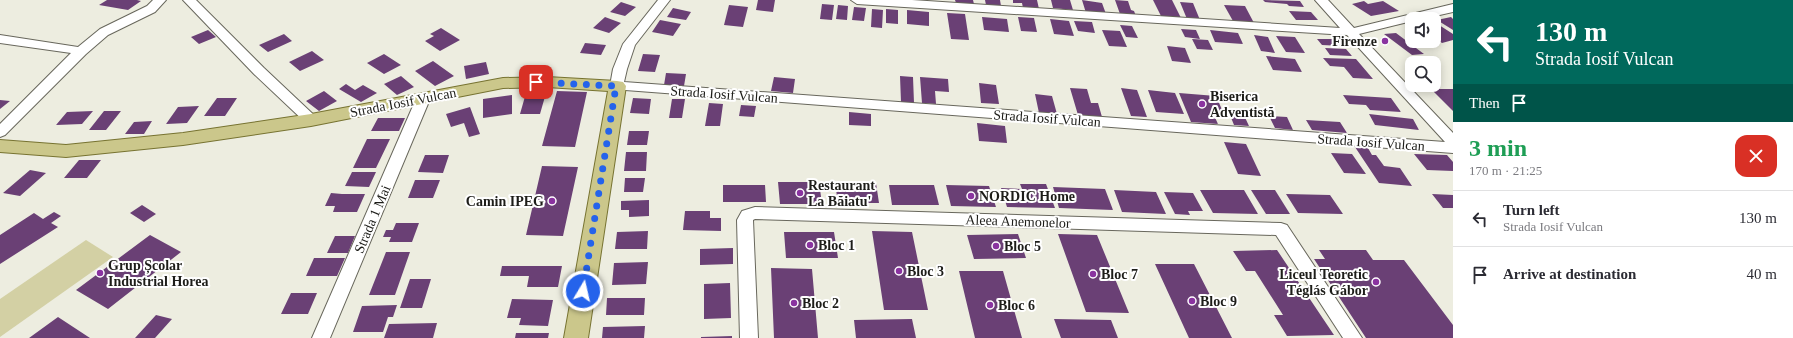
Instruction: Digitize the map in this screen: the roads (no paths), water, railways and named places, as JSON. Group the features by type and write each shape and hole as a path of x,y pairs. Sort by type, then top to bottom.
{"main road":[{"name":"Strada Iosif Vulcan","path":"0,146 59,150 183,139 311,120 481,87 510,83 547,82 616,86"},
{"path":"576,338 616,86"}],"street":[{"path":"0,132 81,51 104,32 152,8 160,0"},
{"path":"189,0 259,71 311,120"},
{"path":"616,86 620,69 629,44 664,0"},
{"path":"857,0 1350,32 1453,8"},
{"path":"1321,0 1453,142"},
{"path":"0,39 81,51"},
{"name":"Strada Iosif Vulcan","path":"616,86 1453,148"},
{"name":"Strada 1 Mai","path":"321,338 423,99"},
{"name":"Aleea Anemonelor","path":"749,338 746,220 748,216 755,212 1281,229 1353,338"}],"place":[{"name":"Firenze","path":"1385,41"},
{"name":"Biserica Adventistă","path":"1202,104"},
{"name":"Restaurant La Băiatu'","path":"800,193"},
{"name":"NORDIC Home","path":"971,196"},
{"name":"Camin IPEG","path":"552,201"},
{"name":"Bloc 1","path":"810,245"},
{"name":"Bloc 5","path":"996,246"},
{"name":"Bloc 3","path":"899,271"},
{"name":"Grup Școlar Industrial Horea","path":"100,273"},
{"name":"Bloc 7","path":"1093,274"},
{"name":"Liceul Teoretic Téglás Gábor","path":"1376,282"},
{"name":"Bloc 9","path":"1192,301"},
{"name":"Bloc 2","path":"794,303"},
{"name":"Bloc 6","path":"990,305"}]}
